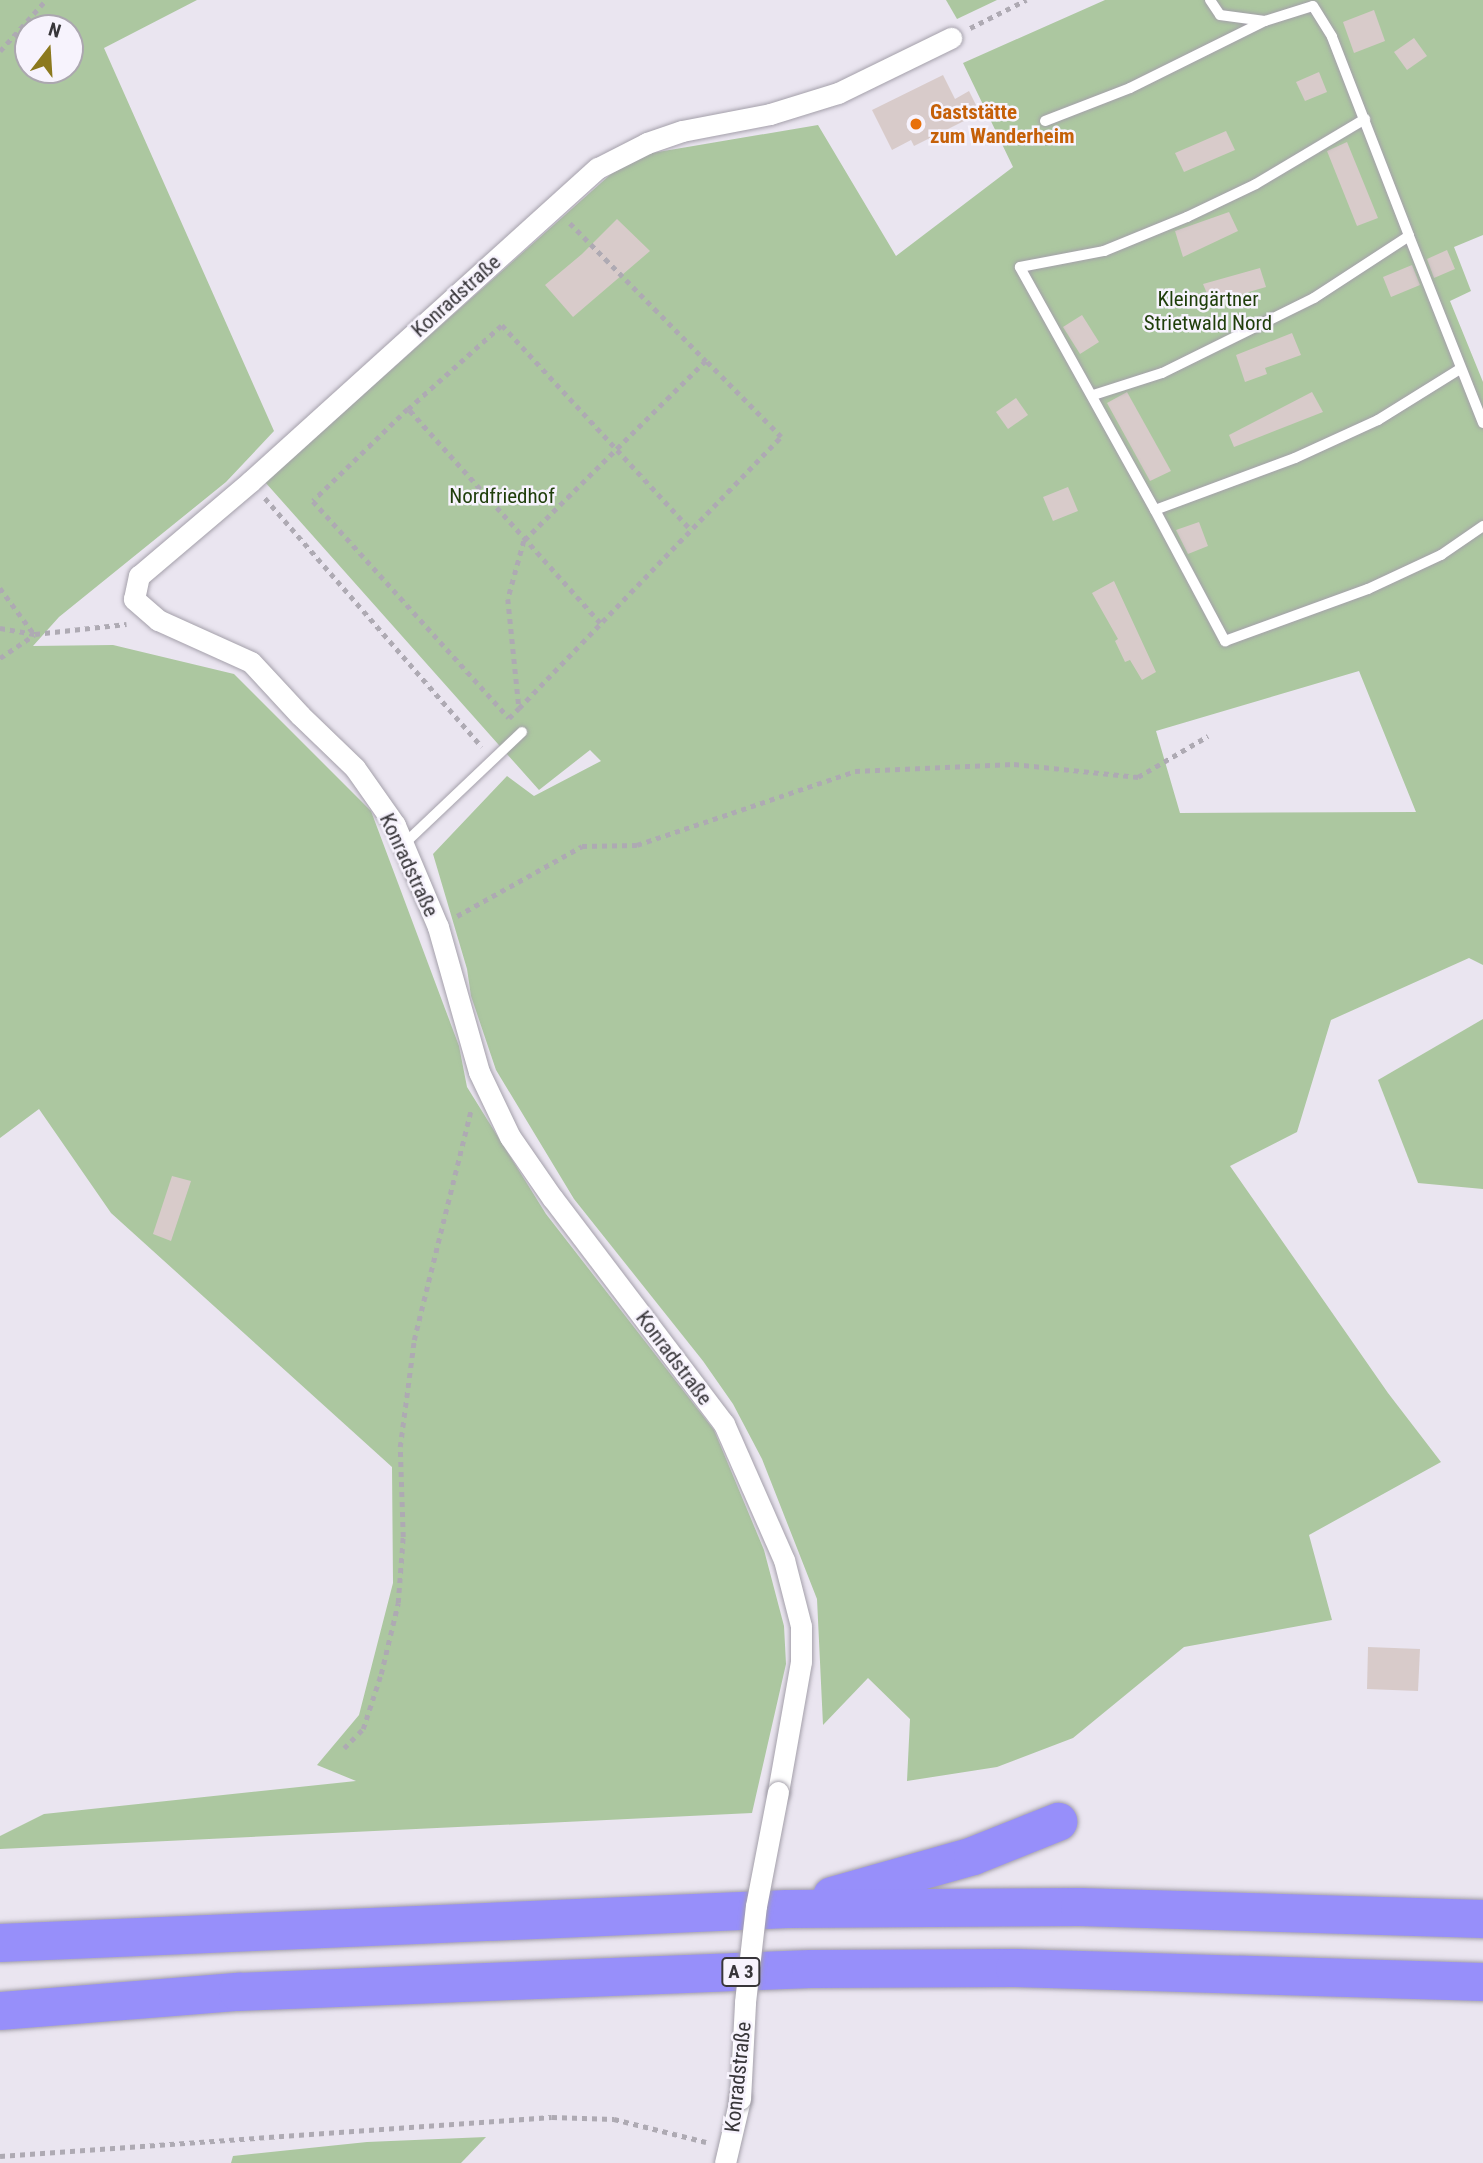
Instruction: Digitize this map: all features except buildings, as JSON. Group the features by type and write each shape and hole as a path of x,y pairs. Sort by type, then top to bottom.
{"highway":[{"path":"787,1909 973,1856 1058,1822"},
{"path":"0,1944 787,1909 1106,1907 1483,1919"},
{"name":"A 3","path":"0,2011 238,1992 811,1969 1015,1968 1483,1982"}],"street":[{"name":"Konradstraße","path":"728,2155 740,2099 745,2002 755,1919 801,1661 801,1626 784,1560 724,1424 553,1199 510,1137 479,1072 438,927 395,825 355,768 300,715 251,662 158,620 134,598 139,576 251,481 598,168 647,144 682,131 770,114 838,93 951,38"}],"lane":[{"path":"1210,0 1220,15 1265,21"},
{"path":"1045,121 1130,88 1265,21 1313,6 1332,37 1483,423"},
{"path":"1365,119 1256,184 1187,217 1104,251 1020,267 1093,395 1225,641 1368,589 1441,555 1483,526"},
{"path":"1093,395 1162,373 1314,298 1409,236"},
{"path":"1155,510 1295,458 1378,420 1460,369"},
{"path":"403,845 522,732"}],"path":[{"path":"0,51 46,0"},
{"path":"951,38 1026,0"},
{"path":"554,208 781,437 691,530 600,623 509,718 313,501 408,409 502,325 691,530"},
{"path":"519,708 508,599 524,541 706,361"},
{"path":"408,409 600,623"},
{"path":"251,481 493,760"},
{"path":"0,588 35,634"},
{"path":"0,628 35,634 158,620"},
{"path":"0,657 35,634"},
{"path":"438,927 582,846 638,845 855,771 1014,764 1138,777 1208,736"},
{"path":"344,1748 363,1730 381,1674 398,1603 403,1537 400,1447 414,1340 479,1072"},
{"path":"0,2157 552,2117 614,2119 728,2155"}],"green space":[{"path":"0,0 197,0 104,48 274,431 226,482 59,617 33,646 113,645 234,674 371,811 459,1046 467,1087 546,1214 714,1430 764,1550 784,1626 786,1664 752,1813 0,1849 0,1836 44,1814 356,1781 317,1765 359,1715 393,1583 392,1467 111,1213 39,1109 0,1138"},
{"path":"946,0 997,0 957,19"},
{"path":"1105,0 1483,0 1483,235 1454,247 1471,291 1450,301 1483,382 1483,965 1469,958 1331,1020 1297,1132 1230,1166 1388,1393 1441,1462 1309,1535 1332,1620 1184,1647 1073,1738 997,1767 907,1781 910,1719 868,1678 823,1725 817,1599 762,1459 733,1404 703,1361 574,1199 496,1070 471,996 467,969 433,854 507,776 534,796 601,761 590,750 539,790 265,482 611,174 646,154 818,125 896,256 1013,167 963,63","holes":["1359,671 1416,812 1180,813 1156,731"]},
{"path":"1483,1019 1483,1189 1418,1183 1378,1080"},
{"path":"486,2137 461,2163 231,2163 233,2156 367,2142"}],"place":[{"name":"Gaststätte zum Wanderheim","path":"916,124"}],"park label":[{"name":"Kleingärtner Strietwald Nord","path":"1208,311"},
{"name":"Nordfriedhof","path":"502,496"}]}
